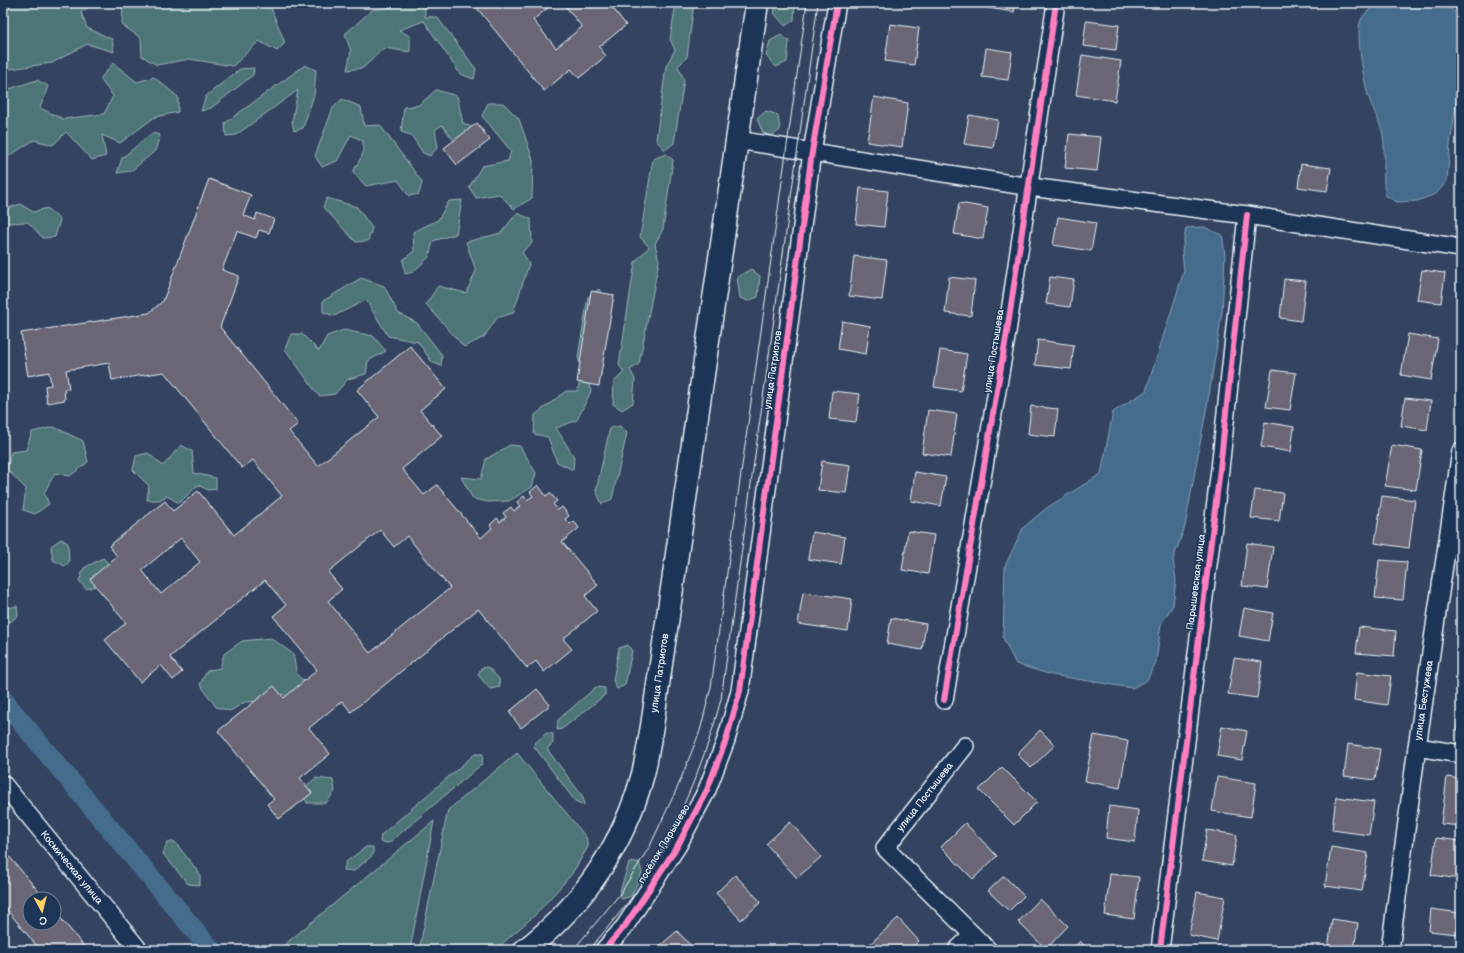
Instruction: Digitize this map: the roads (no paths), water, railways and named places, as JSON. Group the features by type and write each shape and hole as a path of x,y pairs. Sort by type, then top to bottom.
{"main road":[{"name":"улица Патриотов","path":"525,950 570,908 588,886 610,854 628,816 643,774 653,718 757,3"}],"street":[{"name":"улица Патриотов","path":"726,740 740,691 812,152 837,3"},
{"name":"улица Постышева","path":"944,700 1006,340 1030,187 1056,3"},
{"path":"737,140 1030,187 1247,215 1461,248"},
{"name":"Парышевская улица","path":"1160,950 1220,469 1247,215"},
{"name":"улица Бестужева","path":"1390,950 1417,747 1461,451"},
{"name":"посёлок Парышево","path":"604,950 625,926 678,845 707,790 726,740"},
{"name":"улица Постышева","path":"965,746 885,848 973,935"},
{"path":"1417,747 1461,754"},
{"name":"Космическая улица","path":"3,784 139,950"},
{"path":"957,950 973,935 988,950"}],"water":[{"path":"1379,3 1443,3 1457,14 1461,33 1461,70 1450,145 1447,181 1436,194 1417,201 1397,202 1385,195 1383,135 1366,88 1362,68 1359,35 1361,20 1369,10"},
{"path":"1204,227 1222,235 1225,255 1222,312 1210,389 1185,526 1173,560 1176,580 1173,605 1161,624 1156,662 1147,680 1132,688 1052,675 1016,664 1003,638 1005,566 1023,528 1048,507 1101,474 1113,412 1146,391 1184,271 1182,251 1186,228"}],"waterway":[{"path":"3,700 211,950"}],"tram line":[{"path":"573,950 620,894 650,846 678,786 700,731 711,687 807,3"},
{"path":"589,950 636,891 661,850 692,787 708,743 721,699 818,3"}]}
